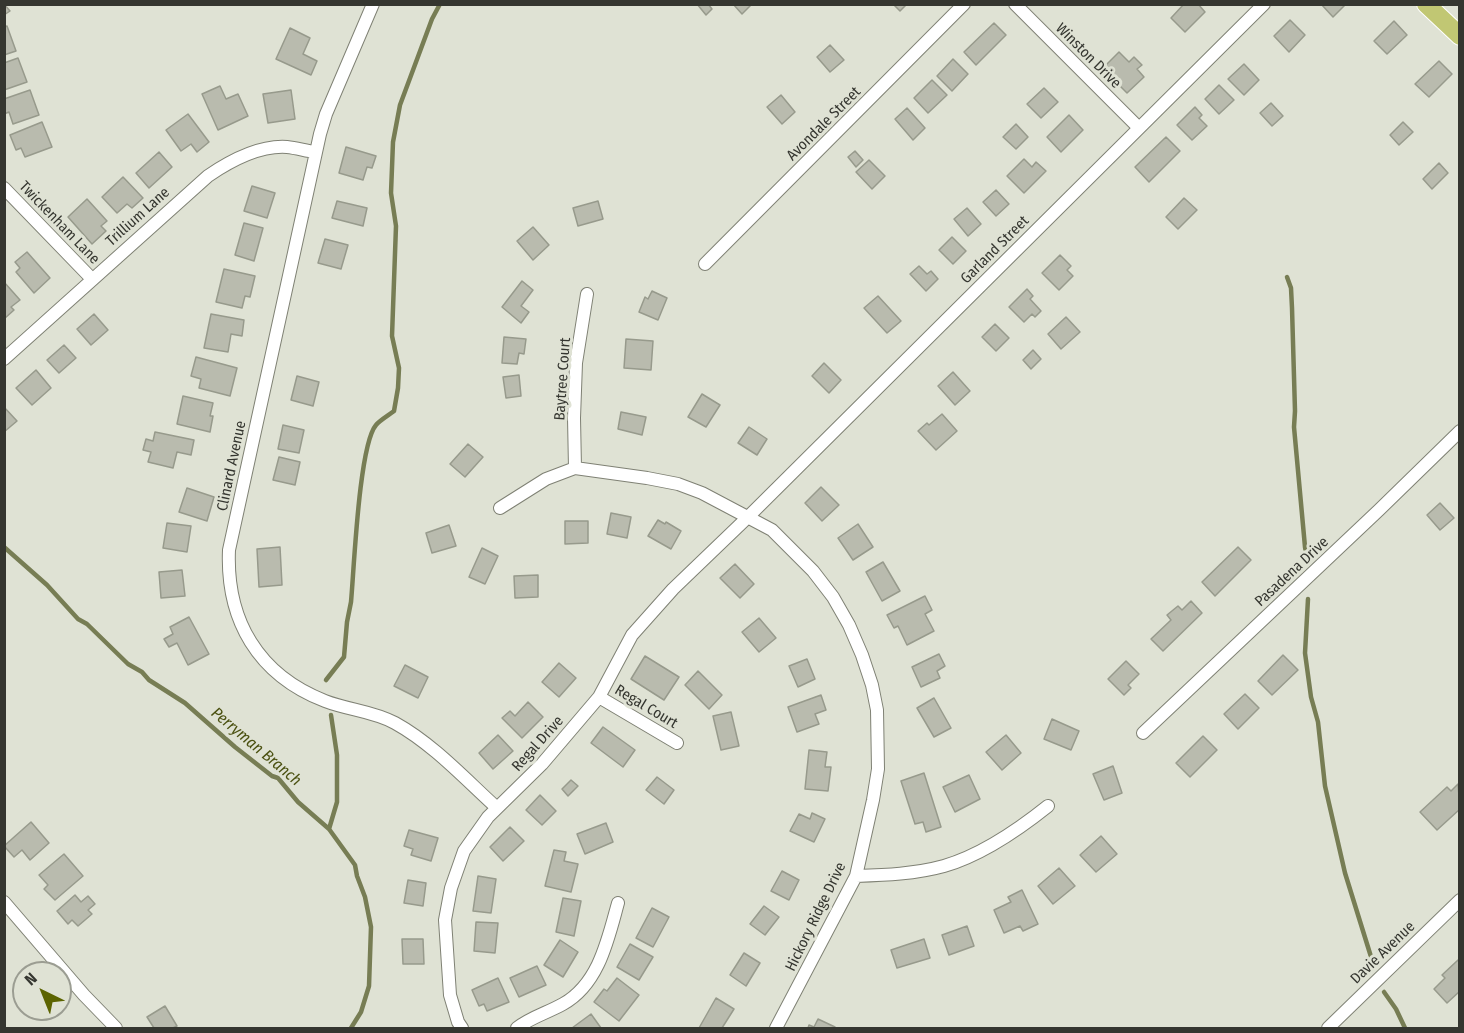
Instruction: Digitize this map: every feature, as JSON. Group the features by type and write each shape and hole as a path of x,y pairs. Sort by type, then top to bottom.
{"main road":[{"path":"1426,4 1460,36"}],"street":[{"name":"Clinard Avenue","path":"373,4 326,114 315,152 229,550 230,588 236,612 256,650 291,684 327,702 372,713 410,732 497,808"},
{"name":"Avondale Street","path":"705,264 964,4"},
{"name":"Winston Drive","path":"1015,4 1139,129"},
{"name":"Garland Street","path":"748,517 1264,4"},
{"name":"Trillium Lane","path":"4,359 197,184 225,164 244,155 276,148 286,147 315,152"},
{"name":"Twickenham Lane","path":"4,188 92,279"},
{"name":"Baytree Court","path":"575,468 576,363 587,294"},
{"name":"Pasadena Drive","path":"1143,733 1460,431"},
{"name":"Hickory Ridge Drive","path":"500,508 546,479 575,468 678,484 702,493 772,530 813,571 833,597 849,625 872,685 877,710 878,769 873,801 856,876 777,1029"},
{"name":"Regal Drive","path":"462,1029 450,995 445,920 451,888 464,851 488,817 542,764 599,697 632,635 673,588 748,517"},
{"name":"Regal Court","path":"599,697 677,743"},
{"path":"856,876 897,874 945,866 1003,838 1048,806"},
{"name":"Davie Avenue","path":"1328,1029 1459,901"},
{"path":"4,902 116,1029"},
{"path":"517,1029 525,1022 564,1003 579,991 595,970 606,946 618,903"}],"building":[{"path":"4,4 10,11 4,15"},
{"path":"697,4 708,4 712,9 706,15"},
{"path":"733,4 752,4 742,14"},
{"path":"893,4 907,4 900,11"},
{"path":"1184,4 1198,4 1205,12 1185,32 1171,18"},
{"path":"1321,4 1346,4 1333,17"},
{"path":"1290,20 1305,35 1289,52 1274,36"},
{"path":"1394,21 1407,35 1387,54 1374,41"},
{"path":"994,23 1006,35 976,65 964,52"},
{"path":"7,26 16,51 4,55 4,27"},
{"path":"290,28 310,38 303,54 317,61 311,75 276,59"},
{"path":"830,45 844,60 830,72 817,57"},
{"path":"1119,52 1129,62 1134,57 1142,65 1137,69 1144,77 1127,93 1114,80 1117,77 1105,66"},
{"path":"18,58 27,82 4,90 4,63"},
{"path":"953,59 968,74 952,91 937,76"},
{"path":"1439,61 1452,74 1429,97 1415,84"},
{"path":"1244,64 1259,80 1244,95 1228,79"},
{"path":"932,80 947,95 928,113 914,98"},
{"path":"1219,85 1234,100 1219,114 1205,99"},
{"path":"220,86 226,99 238,94 248,116 218,130 202,94"},
{"path":"1044,88 1058,102 1041,118 1027,104"},
{"path":"30,90 39,115 13,124 9,112 4,114 4,99"},
{"path":"291,90 295,119 268,123 263,94"},
{"path":"781,95 795,112 782,124 767,107"},
{"path":"1271,103 1283,116 1272,126 1260,113"},
{"path":"1195,107 1202,115 1199,118 1207,126 1192,140 1177,125"},
{"path":"907,108 925,128 913,140 895,119"},
{"path":"188,114 209,142 197,152 191,144 181,151 166,130"},
{"path":"1069,115 1083,130 1061,152 1047,137"},
{"path":"42,122 52,147 25,157 21,148 16,150 10,135"},
{"path":"1403,122 1413,132 1399,145 1390,135"},
{"path":"1016,124 1028,137 1016,149 1003,137"},
{"path":"1166,137 1180,151 1149,182 1135,167"},
{"path":"346,147 376,156 372,168 367,167 363,180 339,173"},
{"path":"855,151 863,160 856,167 848,157"},
{"path":"159,152 172,167 149,188 136,173"},
{"path":"1024,159 1032,167 1036,162 1046,171 1024,193 1007,176"},
{"path":"869,160 885,176 872,189 856,172"},
{"path":"1439,163 1448,173 1432,189 1423,179"},
{"path":"123,177 143,198 132,208 127,204 117,213 102,197"},
{"path":"252,186 275,193 267,218 244,211"},
{"path":"996,190 1009,204 996,216 983,202"},
{"path":"1184,198 1197,210 1178,229 1166,217"},
{"path":"87,199 107,221 101,226 106,231 92,244 68,217"},
{"path":"337,201 367,208 363,226 332,218"},
{"path":"598,201 603,219 578,226 573,208"},
{"path":"967,208 981,224 968,236 954,219"},
{"path":"244,223 263,228 254,261 235,255"},
{"path":"533,227 549,245 533,260 517,241"},
{"path":"952,237 966,251 953,264 939,250"},
{"path":"325,239 348,245 341,269 318,263"},
{"path":"27,252 50,278 34,293 16,272 20,268 15,262"},
{"path":"1060,255 1071,266 1067,270 1073,276 1059,290 1042,273"},
{"path":"919,266 927,274 931,271 938,279 926,291 910,274"},
{"path":"224,269 255,276 250,297 245,296 242,308 216,302"},
{"path":"522,281 533,290 521,306 529,312 521,323 502,307"},
{"path":"4,282 20,300 11,307 14,310 4,319"},
{"path":"1027,289 1033,296 1030,299 1041,311 1035,317 1032,314 1024,322 1009,307"},
{"path":"652,291 667,298 658,320 639,312 645,297 648,299"},
{"path":"878,296 901,321 887,333 864,308"},
{"path":"94,314 108,330 91,345 77,329"},
{"path":"211,314 244,320 242,336 231,334 228,352 204,348"},
{"path":"1066,317 1080,332 1061,349 1048,334"},
{"path":"995,324 1009,338 996,351 982,337"},
{"path":"504,337 526,339 524,354 519,353 517,364 502,363"},
{"path":"626,339 653,341 651,370 624,368"},
{"path":"64,345 76,358 59,373 47,360"},
{"path":"1033,350 1041,359 1031,369 1023,360"},
{"path":"196,357 237,368 230,396 199,388 201,379 191,376"},
{"path":"824,363 841,380 829,393 812,376"},
{"path":"36,370 51,388 32,405 16,388"},
{"path":"953,372 970,391 955,405 938,386"},
{"path":"519,375 521,396 506,398 503,377"},
{"path":"297,376 319,382 313,406 291,400"},
{"path":"702,394 720,405 706,427 688,417"},
{"path":"183,396 213,403 210,432 177,424"},
{"path":"4,407 17,421 4,432"},
{"path":"621,412 646,417 642,435 618,429"},
{"path":"942,414 957,431 936,450 918,431"},
{"path":"283,425 304,430 299,453 278,449"},
{"path":"749,427 767,439 757,455 738,443"},
{"path":"155,432 194,440 191,455 177,452 173,468 148,462 151,452 143,450 146,439 153,441"},
{"path":"468,444 483,457 465,477 450,464"},
{"path":"279,457 300,462 295,485 273,480"},
{"path":"821,487 839,505 822,521 805,503"},
{"path":"187,488 214,497 207,521 179,512"},
{"path":"1440,503 1454,518 1440,530 1427,515"},
{"path":"611,513 631,517 627,538 607,534"},
{"path":"658,520 681,531 671,549 648,536"},
{"path":"565,521 588,521 588,543 565,544"},
{"path":"167,523 191,526 187,552 163,548"},
{"path":"858,524 873,547 853,560 838,538"},
{"path":"449,525 456,546 432,553 426,533"},
{"path":"280,547 282,585 259,587 257,549"},
{"path":"1238,547 1251,560 1215,596 1202,582"},
{"path":"482,548 498,556 485,584 469,577"},
{"path":"883,562 900,591 882,601 866,572"},
{"path":"735,564 754,584 740,598 720,578"},
{"path":"182,570 185,596 161,598 159,572"},
{"path":"538,575 538,597 515,598 514,576"},
{"path":"925,596 932,610 925,614 934,631 907,645 898,626 894,628 887,615"},
{"path":"1191,601 1202,613 1163,651 1151,639 1171,620 1167,615 1178,606 1182,610"},
{"path":"189,617 209,654 188,665 177,643 169,647 164,639 173,634 170,627"},
{"path":"759,618 776,638 759,652 742,632"},
{"path":"939,654 945,666 937,671 940,678 921,687 912,667"},
{"path":"1283,655 1298,670 1272,695 1258,681"},
{"path":"645,656 679,677 664,700 631,679"},
{"path":"807,659 815,679 798,687 789,666"},
{"path":"1126,661 1139,674 1128,685 1131,688 1124,695 1108,679"},
{"path":"559,663 576,678 559,697 542,682"},
{"path":"405,665 428,677 418,698 394,686"},
{"path":"698,671 722,695 709,709 685,685"},
{"path":"1245,694 1259,708 1238,729 1224,714"},
{"path":"821,695 826,710 815,714 819,724 797,732 788,707"},
{"path":"934,698 951,728 934,737 917,708"},
{"path":"528,702 543,717 522,738 502,718 510,711 515,716"},
{"path":"731,712 739,746 721,750 713,716"},
{"path":"1052,719 1079,731 1071,750 1044,739"},
{"path":"603,727 635,750 623,767 591,743"},
{"path":"498,735 513,751 493,769 479,753"},
{"path":"1006,735 1021,753 1002,770 986,752"},
{"path":"1203,736 1217,750 1190,777 1176,763"},
{"path":"809,750 827,752 825,767 831,767 828,791 805,789"},
{"path":"1113,766 1122,793 1104,800 1093,774"},
{"path":"924,773 941,827 926,832 923,822 915,824 901,781"},
{"path":"969,775 980,799 955,812 943,787"},
{"path":"657,777 674,790 664,804 646,790"},
{"path":"571,780 578,786 568,796 562,789"},
{"path":"1458,784 1460,809 1437,830 1420,812 1447,787 1451,791"},
{"path":"540,795 556,811 542,825 526,810"},
{"path":"812,813 825,819 814,842 790,831 799,814 810,819"},
{"path":"31,822 49,843 30,860 22,850 14,857 4,846"},
{"path":"606,823 613,842 585,854 577,834"},
{"path":"510,827 524,841 503,861 490,847"},
{"path":"409,830 438,838 431,861 411,855 413,849 404,846"},
{"path":"1101,836 1117,854 1096,872 1080,855"},
{"path":"554,850 566,852 564,861 578,864 571,892 545,886"},
{"path":"64,854 83,876 55,900 44,889 48,885 39,875"},
{"path":"1059,868 1075,886 1053,904 1038,886"},
{"path":"782,871 799,880 789,900 771,891"},
{"path":"478,876 496,879 491,913 473,911"},
{"path":"408,880 426,883 423,906 404,903"},
{"path":"1022,890 1038,924 1023,931 1020,926 1004,933 994,910 1011,902 1008,897"},
{"path":"75,895 81,902 88,896 95,904 88,910 92,914 78,926 72,920 68,924 57,911"},
{"path":"563,898 581,901 574,936 556,932"},
{"path":"764,906 779,917 765,935 750,924"},
{"path":"652,908 669,917 653,947 636,938"},
{"path":"476,922 498,923 495,953 474,951"},
{"path":"967,926 974,946 949,955 942,935"},
{"path":"402,939 423,939 424,964 403,964"},
{"path":"924,939 930,958 897,968 891,950"},
{"path":"560,940 578,952 563,977 544,965"},
{"path":"630,944 653,957 639,980 617,967"},
{"path":"744,953 760,963 746,986 730,975"},
{"path":"1458,960 1460,962 1460,991 1447,1003 1434,989 1445,978 1442,975"},
{"path":"537,966 546,985 519,997 510,978"},
{"path":"498,978 509,1002 487,1011 484,1004 479,1006 472,990"},
{"path":"617,978 639,995 619,1021 594,1002"},
{"path":"716,998 734,1009 722,1028 699,1028"},
{"path":"165,1006 177,1026 154,1028 147,1017"},
{"path":"591,1014 601,1028 572,1028"},
{"path":"818,1019 835,1027 808,1028 809,1025 814,1027"}],"waterway":[{"path":"326,680 344,657 365,457 376,425 394,411 398,388 399,368 392,336 396,226 391,193 393,142 400,105 432,19 440,4"},
{"path":"1287,277 1291,288 1292,308 1294,427 1308,563"},
{"name":"Perryman Branch","path":"4,547 47,585 78,619 87,624 128,664 185,703 235,747 272,776 278,778 298,802 329,829 355,865 371,927 369,986 361,1012 351,1028"},
{"path":"1308,599 1305,653 1311,697 1318,722 1325,786 1345,873 1372,960"},
{"path":"329,829 337,802 337,755 331,715"},
{"path":"1384,992 1405,1028"}]}
